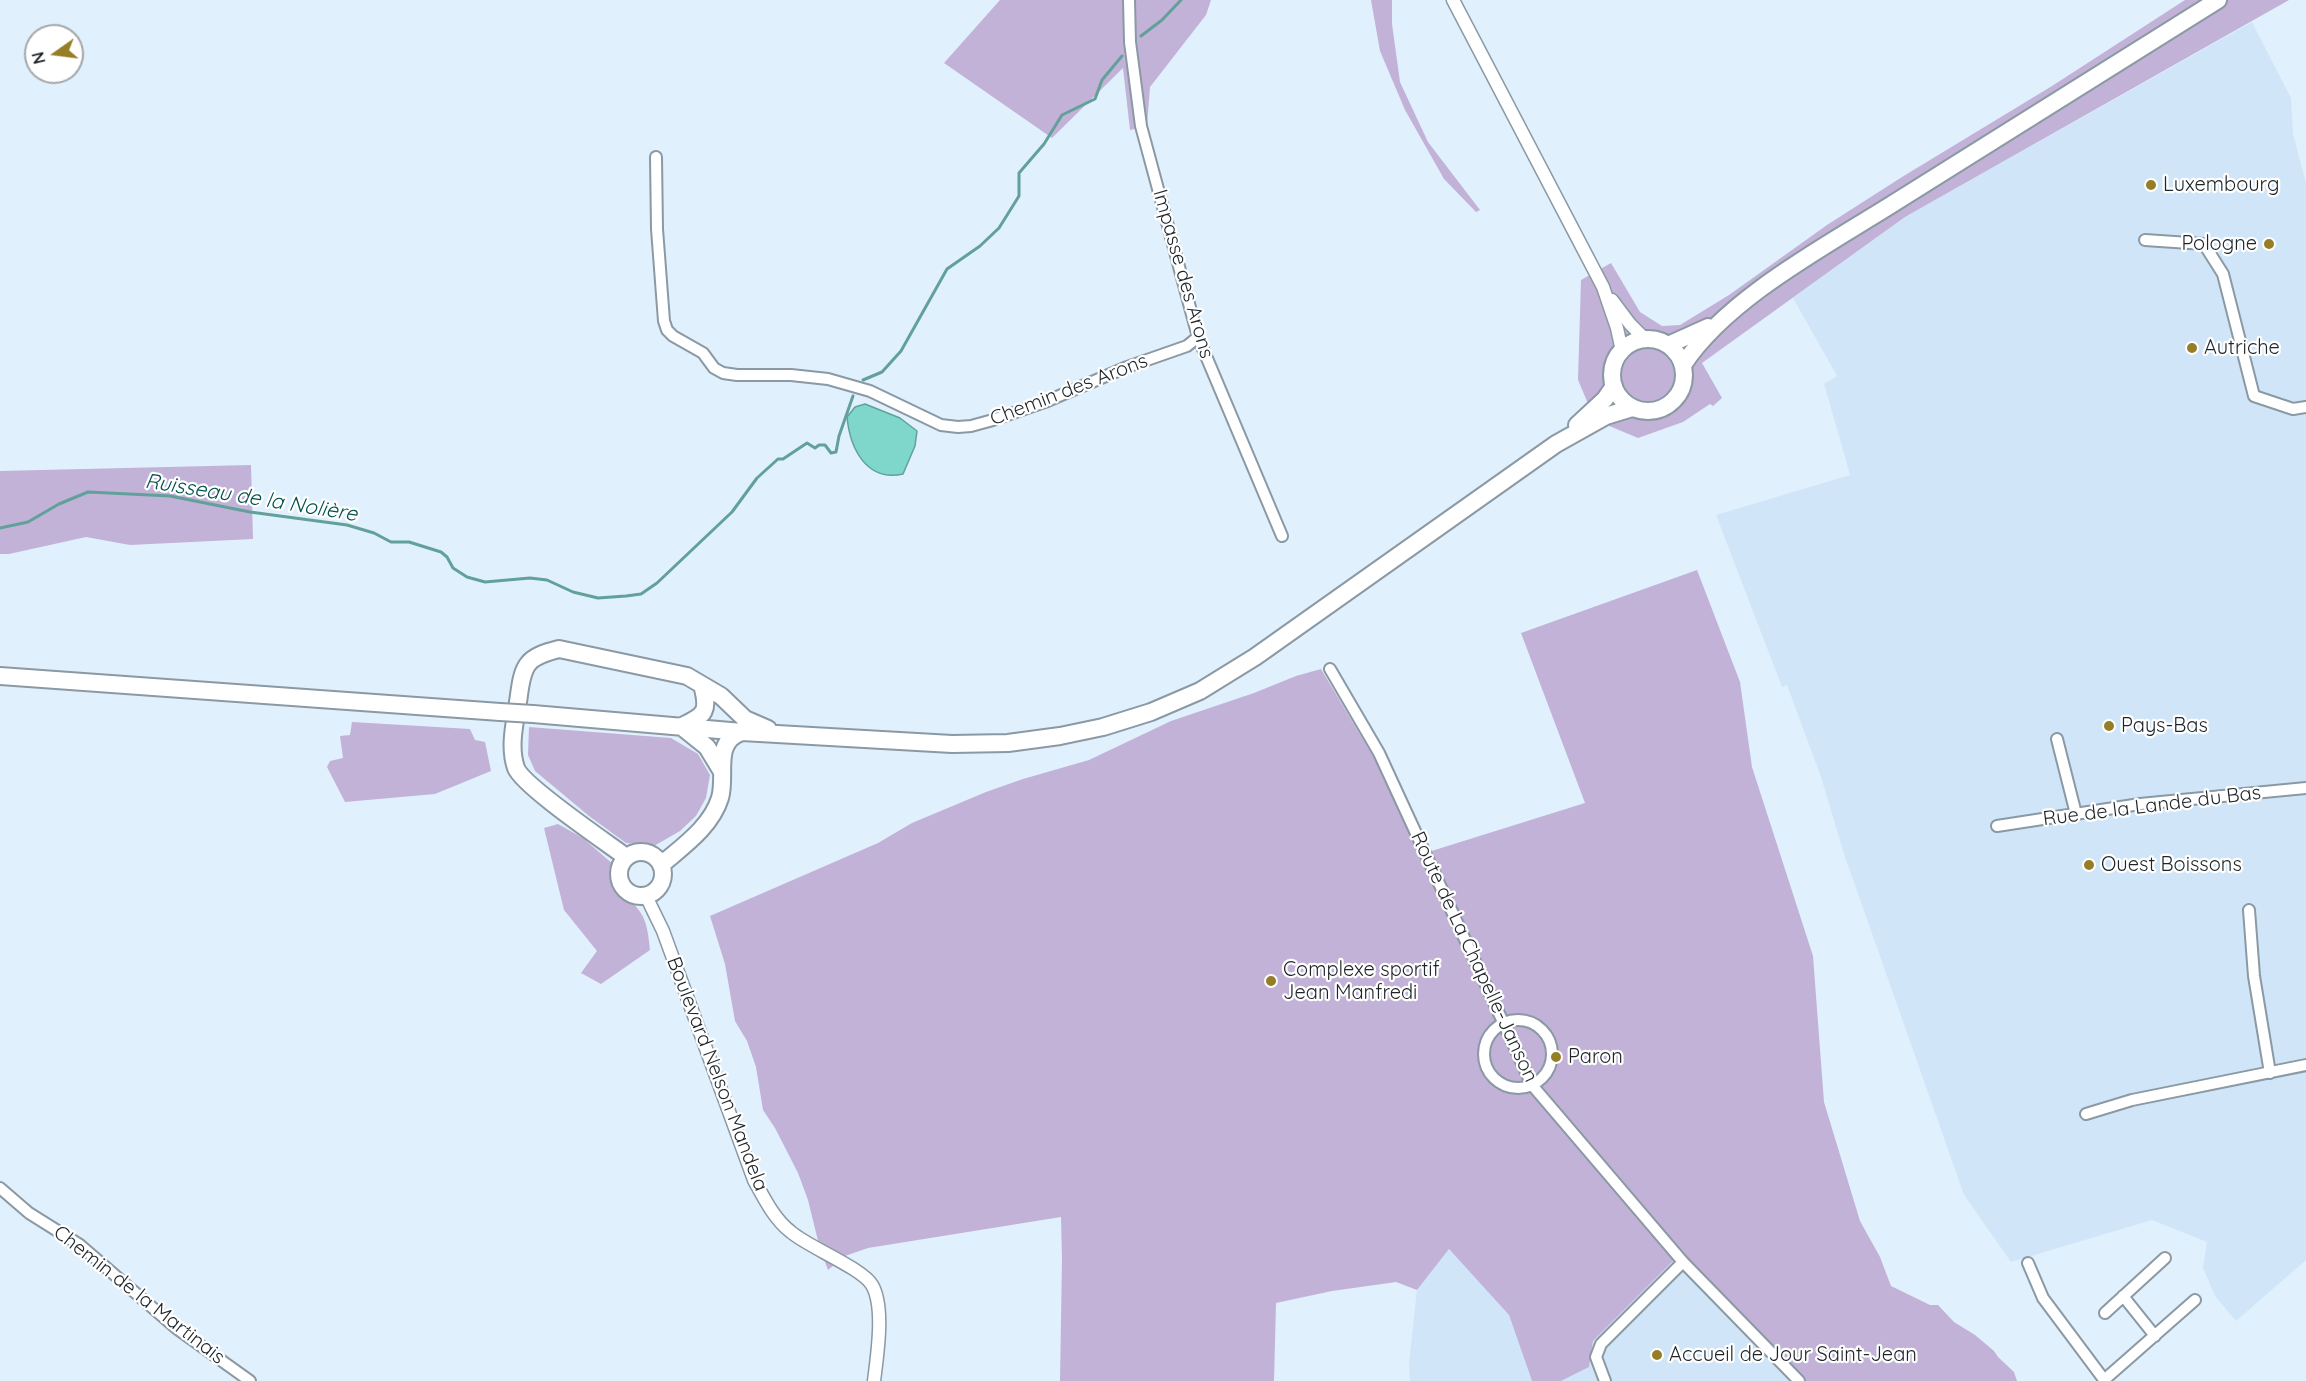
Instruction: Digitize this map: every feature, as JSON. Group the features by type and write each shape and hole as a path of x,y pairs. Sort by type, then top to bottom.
{"main road":[{"path":"1683,365 1717,323 1782,274 2065,94 2218,0"},
{"path":"1668,345 1717,323"},
{"path":"0,676 533,714 742,732 952,744 1008,743 1060,736 1103,727 1151,712 1200,691 1255,657 1556,444 1606,416 1632,408 1651,411 1668,405 1675,400 1683,385 1683,365 1668,345 1657,340 1645,339 1637,341 1622,351 1613,367 1614,386 1624,402 1632,408"},
{"path":"1556,444 1605,399 1614,386"},
{"path":"626,857 534,788 517,770 512,747 523,670 538,654 559,649 687,676 721,696 745,720 777,733"},
{"path":"682,726 696,720 705,712 707,702 702,685"},
{"path":"682,726 707,747 721,770"},
{"path":"661,865 712,817 720,797 721,770 726,743 732,735 742,732"},
{"path":"646,852 661,865 663,880 654,893 646,896 632,895 621,885 619,870 626,857 632,854 646,852"}],"street":[{"name":"Impasse des Arons","path":"1129,0 1130,42 1141,126 1197,337 1282,536"},
{"path":"1453,0 1603,287 1630,324 1645,339"},
{"name":"Chemin des Arons","path":"656,157 657,228 664,321 673,336 703,353 714,368 723,373 791,375 828,379 870,391 941,425 964,427 993,420 1045,402 1127,367 1187,346 1197,337"},
{"path":"2145,240 2204,244 2223,274 2254,396 2293,409 2306,407"},
{"path":"1603,287 1622,351"},
{"name":"Route de La Chapelle-Janson","path":"1330,669 1380,753 1532,1085 1683,1262 1798,1381"},
{"path":"2057,739 2076,814"},
{"name":"Rue de la Lande du Bas","path":"1997,826 2140,804 2306,788"},
{"name":"Boulevard Nelson Mandela","path":"646,896 663,931 754,1179 772,1212 791,1233 860,1273 872,1284 878,1301 874,1381"},
{"path":"2249,910 2254,976 2270,1073"},
{"path":"1514,1020 1534,1024 1543,1031 1548,1040 1551,1061 1547,1071 1532,1085 1520,1088 1509,1087 1498,1082 1485,1063 1484,1051 1487,1040 1503,1023 1514,1020"},
{"path":"2086,1114 2132,1100 2306,1065"},
{"name":"Chemin de la Martinais","path":"0,1188 29,1213 80,1245 176,1328 250,1381"},
{"path":"2105,1313 2165,1258"},
{"path":"1605,1381 1596,1357 1601,1344 1683,1262"},
{"path":"2028,1263 2043,1298 2104,1381 2195,1300"},
{"path":"2123,1296 2155,1336"}],"shaded area":[{"path":"1000,0 1211,0 1206,15 1150,87 1147,126 1130,130 1123,68 1052,138 944,63"},
{"path":"1371,0 1392,0 1392,24 1400,82 1428,142 1480,210 1476,212 1444,179 1405,110 1380,51"},
{"path":"2185,0 2289,0 1905,217 1702,363 1722,398 1713,406 1710,404 1683,422 1638,438 1595,420 1578,380 1581,280 1611,263 1640,312 1662,326 1680,325 1729,295 1827,225 2052,86"},
{"path":"2252,22 2291,98 2293,134 2306,183 2306,1260 2236,1321 2215,1296 2203,1268 2207,1242 2152,1220 2011,1262 1964,1195 1844,854 1821,777 1787,685 1782,687 1716,515 1850,475 1824,384 1837,376 1793,298 1905,217"},
{"path":"865,404 900,418 917,431 915,446 903,474 879,473 870,468 856,451 847,417 855,407"},
{"path":"251,465 253,539 130,545 86,537 0,554 0,471"},
{"name":"Complexe sportif Jean Manfredi","path":"1697,570 1740,682 1752,767 1813,956 1824,1102 1860,1221 1880,1257 1891,1286 1930,1305 1938,1305 1954,1322 1975,1335 1994,1351 2014,1372 2017,1381 1805,1381 1680,1254 1593,1341 1589,1367 1561,1381 1532,1381 1509,1315 1449,1249 1417,1290 1396,1282 1332,1291 1276,1303 1274,1381 1060,1381 1061,1217 868,1248 845,1256 828,1270 798,1173 763,1110 756,1067 747,1041 735,1021 725,964 710,916 878,843 912,823 986,792 1089,760 1171,721 1321,669 1383,773 1422,854 1585,803 1521,633"},
{"path":"352,722 470,729 475,740 485,742 491,771 435,794 345,802 327,767 330,761 343,758 340,736 350,735"},
{"path":"529,727 671,738 698,754 710,775 706,798 696,816 680,831 654,846 626,843 535,771 528,755"},
{"path":"558,824 583,838 614,865 618,891 639,910 647,930 650,950 601,984 581,973 597,951 564,910 544,828"},
{"path":"1449,1249 1509,1315 1532,1381 1410,1381 1409,1363 1417,1290"},
{"path":"1680,1254 1805,1381 1561,1381 1589,1367 1593,1341"}],"waterway":[{"name":"Ruisseau de la Nolière","path":"1141,36 1162,20 1181,0"},
{"name":"Ruisseau de la Nolière","path":"863,380 882,372 901,351 947,269 980,246 999,228 1019,196 1019,173 1044,144 1062,115 1095,99 1102,80 1122,56"},
{"name":"Ruisseau de la Nolière","path":"0,528 28,522 59,504 88,492 170,496 250,512 347,525 374,533 391,542 409,542 441,552 453,568 467,577 485,582 530,578 547,580 573,592 598,598 641,594 657,583 732,512 757,478 778,459 783,459 807,443 815,448 825,445 831,453 836,452 853,396"}],"place":[{"name":"Luxembourg","path":"2151,185"},
{"name":"Pologne","path":"2269,244"},
{"name":"Autriche","path":"2192,348"},
{"name":"Pays-Bas","path":"2109,726"},
{"name":"Ouest Boissons","path":"2089,865"},
{"name":"Complexe sportif Jean Manfredi","path":"1271,981"},
{"name":"Paron","path":"1556,1057"},
{"name":"Accueil de Jour Saint-Jean","path":"1657,1355"}]}
